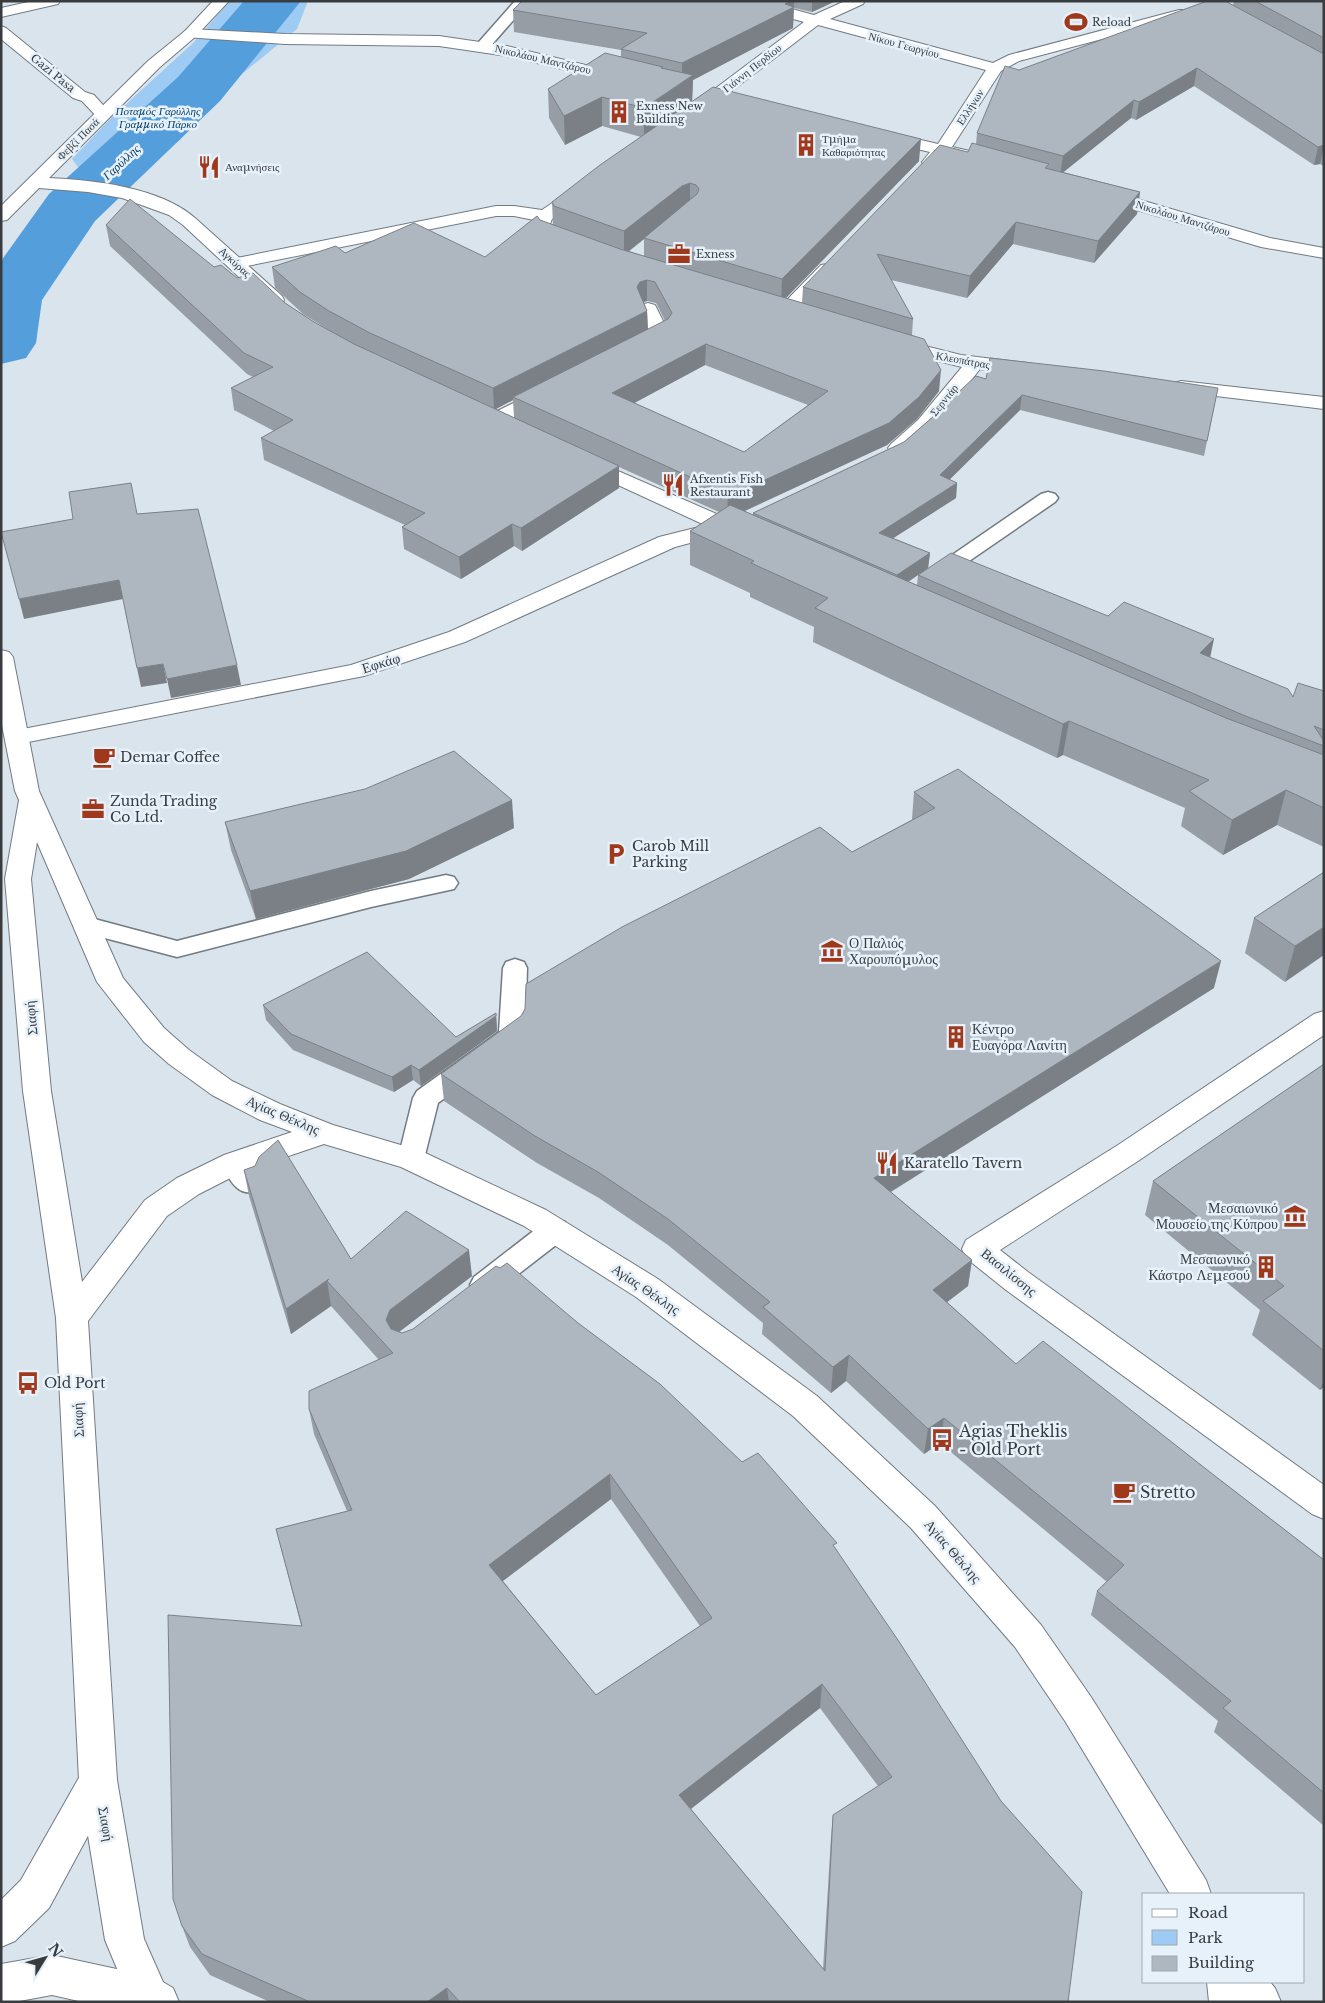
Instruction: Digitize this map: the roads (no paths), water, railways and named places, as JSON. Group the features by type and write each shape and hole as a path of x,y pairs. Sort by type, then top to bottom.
{"street":[{"path":"1,13 53,1"},
{"name":"Φεβζί Πασά","path":"1,216 154,64 190,34 222,1"},
{"name":"Νίκου Γεωργίου","path":"744,1 995,68"},
{"path":"814,21 858,1"},
{"path":"995,68 1014,58 1197,10"},
{"name":"Γιάννη Περδίου","path":"680,122 712,100 814,21"},
{"name":"Gazi Pasa","path":"1,32 79,94 88,98 104,114"},
{"name":"Νικολάου Μαντζάρου","path":"190,34 284,39 439,41 483,46 637,82"},
{"name":"Ελλήνων","path":"916,177 943,149 995,68"},
{"path":"693,95 730,104"},
{"path":"864,132 943,149 989,162"},
{"name":"Αγκύρας","path":"34,183 61,184 114,191 147,200 176,212 237,263 289,313"},
{"path":"582,248 547,235 541,224 545,216 593,183"},
{"name":"Νικολάου Μαντζάρου","path":"1091,191 1267,243 1324,253"},
{"path":"237,263 496,211 514,211 545,216"},
{"path":"808,318 778,308 841,255"},
{"path":"616,357 660,335 648,310"},
{"name":"Κλεοπάτρας","path":"882,340 942,358 974,364 1042,371"},
{"name":"Σερντάρ","path":"877,459 895,451 925,424 974,364"},
{"path":"519,431 485,416 564,384"},
{"path":"1158,384 1324,402"},
{"path":"568,454 761,542"},
{"path":"725,526 750,519"},
{"name":"Εφκάφ","path":"18,737 356,671 422,650 458,636 667,542 725,526"},
{"path":"1,657 31,800"},
{"name":"Αγίας Θέκλης","path":"31,800 111,982 154,1035 178,1057 222,1088 270,1112 324,1133 411,1159 535,1218 648,1288 806,1406 923,1517 1028,1636 1083,1718 1191,1893"},
{"name":"Σιαφή","path":"31,800 18,879 37,1091 72,1318 98,1780 125,1940 154,1999"},
{"name":"Βασιλίσσης","path":"1324,1021 1128,1153 977,1249 1017,1281 1324,1504"},
{"path":"72,1318 156,1208 188,1186 241,1174 324,1133"},
{"path":"1,1927 35,1894 98,1780"},
{"path":"1,1984 52,1975 154,1999"},
{"path":"1227,1983 1229,2002"},
{"path":"1245,1983 1261,2002"}],"lane":[{"path":"483,46 523,1"},
{"path":"918,587 1048,498"},
{"path":"87,925 177,949 371,899 446,883"},
{"path":"411,1159 426,1098 512,1036 515,968"},
{"path":"466,1299 555,1230"}],"waterway":[{"name":"Γαρύλλης","path":"1,343 8,300 72,208 199,89 274,1"}],"place":[{"name":"Reload","path":"1076,22"},
{"name":"Exness New Building","path":"619,112"},
{"name":"Τμήμα Καθαριότητας","path":"806,145"},
{"name":"Αναμνήσεις","path":"209,167"},
{"name":"Exness","path":"679,254"},
{"name":"Afxentis Fish Restaurant","path":"673,485"},
{"name":"Demar Coffee","path":"104,757"},
{"name":"Zunda Trading Co Ltd.","path":"93,809"},
{"name":"Carob Mill Parking","path":"616,854"},
{"name":"Ο Παλιός Χαρουπόμυλος","path":"832,951"},
{"name":"Κέντρο Ευαγόρα Λανίτη","path":"956,1037"},
{"name":"Karatello Tavern","path":"887,1163"},
{"name":"Μεσαιωνικό Μουσείο της Κύπρου","path":"1295,1216"},
{"name":"Μεσαιωνικό Κάστρο Λεμεσού","path":"1266,1267"},
{"name":"Old Port","path":"28,1383"},
{"name":"Agias Theklis - Old Port","path":"942,1440"},
{"name":"Stretto","path":"1124,1492"}],"park label":[{"name":"Ποταμός Γαρύλλης Γραμμικό Πάρκο","path":"158,117"}]}
